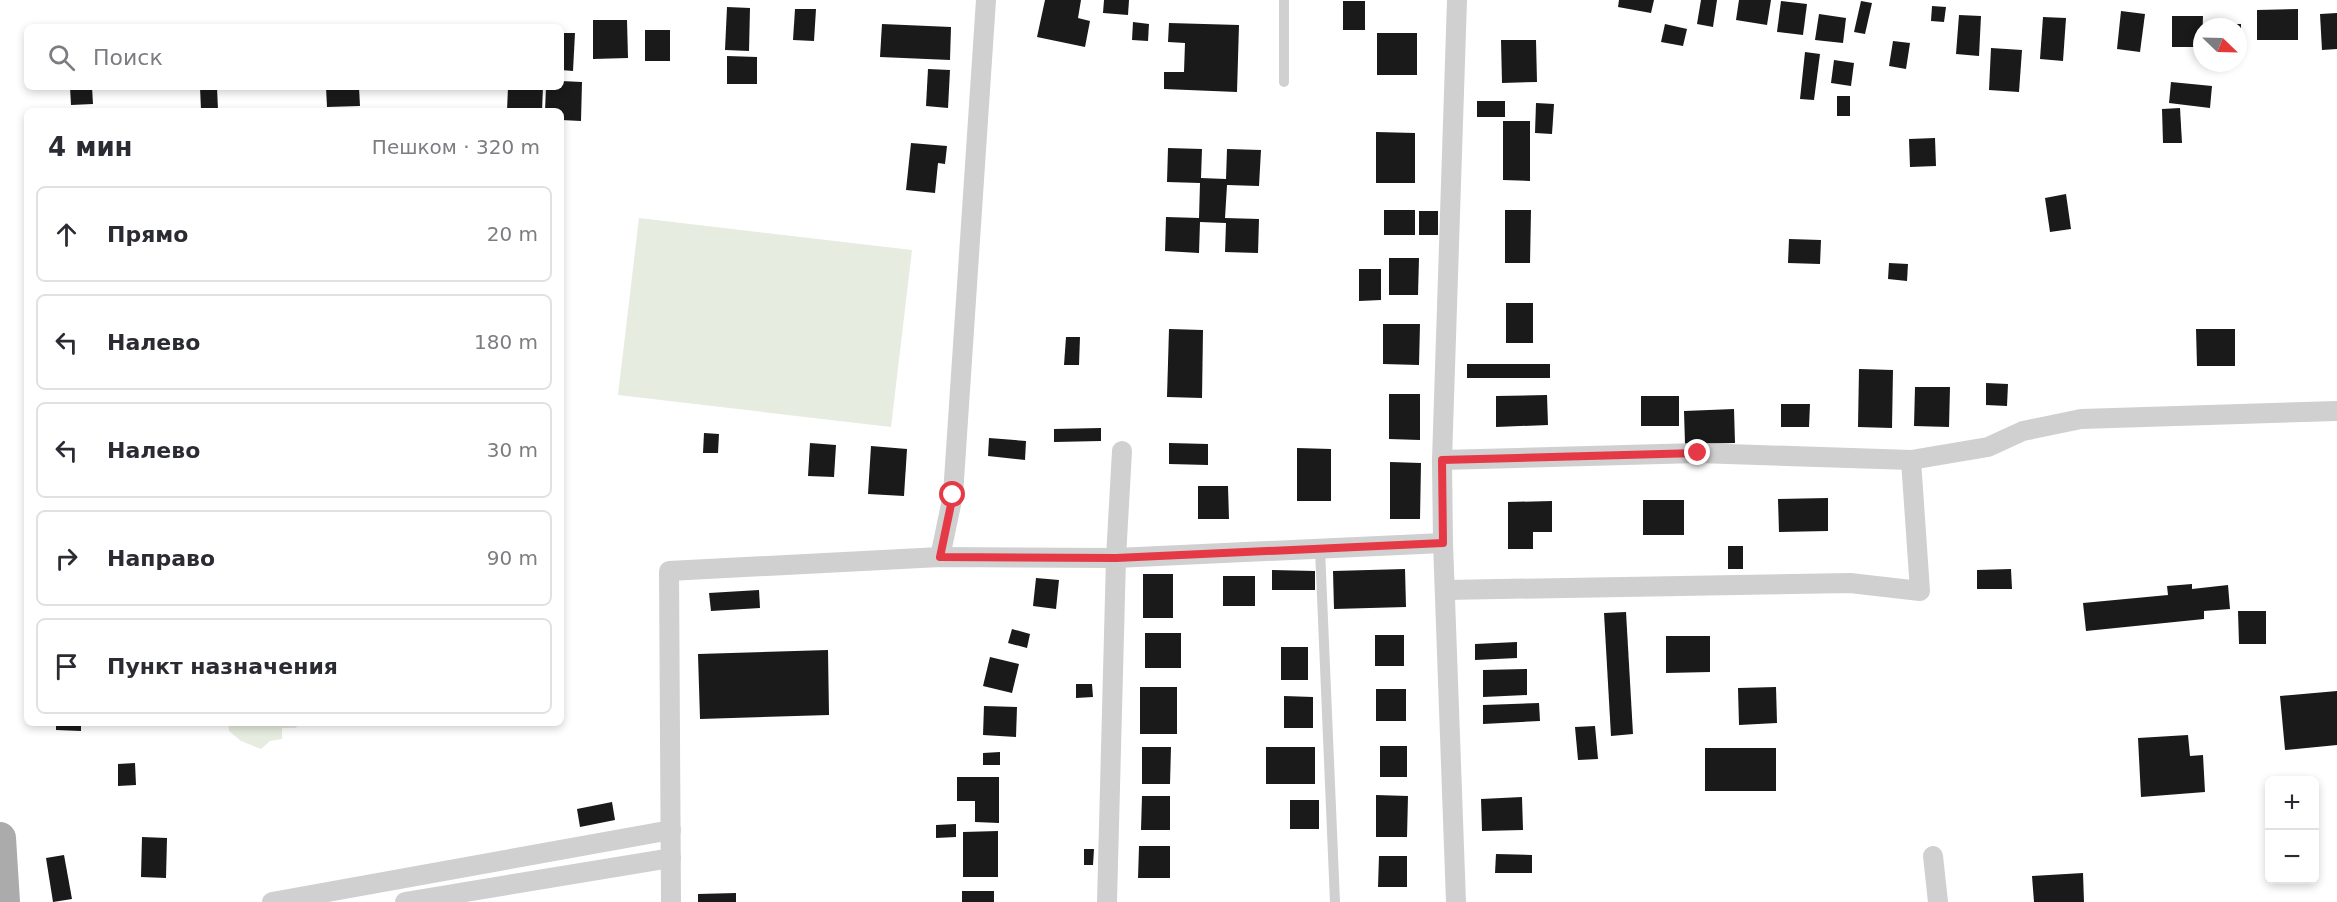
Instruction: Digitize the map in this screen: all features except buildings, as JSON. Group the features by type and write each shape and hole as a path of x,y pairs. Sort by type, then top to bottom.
{"main road":[{"path":"0,838 4,902"}],"street":[{"path":"940,557 953,495 986,0"},
{"path":"1456,902 1444,590 1442,460 1457,0"},
{"path":"1442,460 1698,453 1911,460 1988,447 2023,431 2081,419 2337,411"},
{"path":"1107,902 1116,558 1122,451"},
{"path":"1444,590 1850,584 1920,591 1911,460"},
{"path":"671,902 669,571 940,557 1116,558 1443,543"},
{"path":"272,902 671,830"},
{"path":"1934,856 1938,902"},
{"path":"405,902 671,858"}],"lane":[{"path":"1284,0 1284,82"},
{"path":"1320,549 1335,902"}],"shaded area":[{"path":"639,218 912,250 891,427 618,395"},
{"path":"228,726 298,726 282,728 282,739 270,741 261,749 241,741 229,731"}],"route":[{"path":"953,495 940,557 1116,558 1443,543 1442,460 1698,453"}]}
